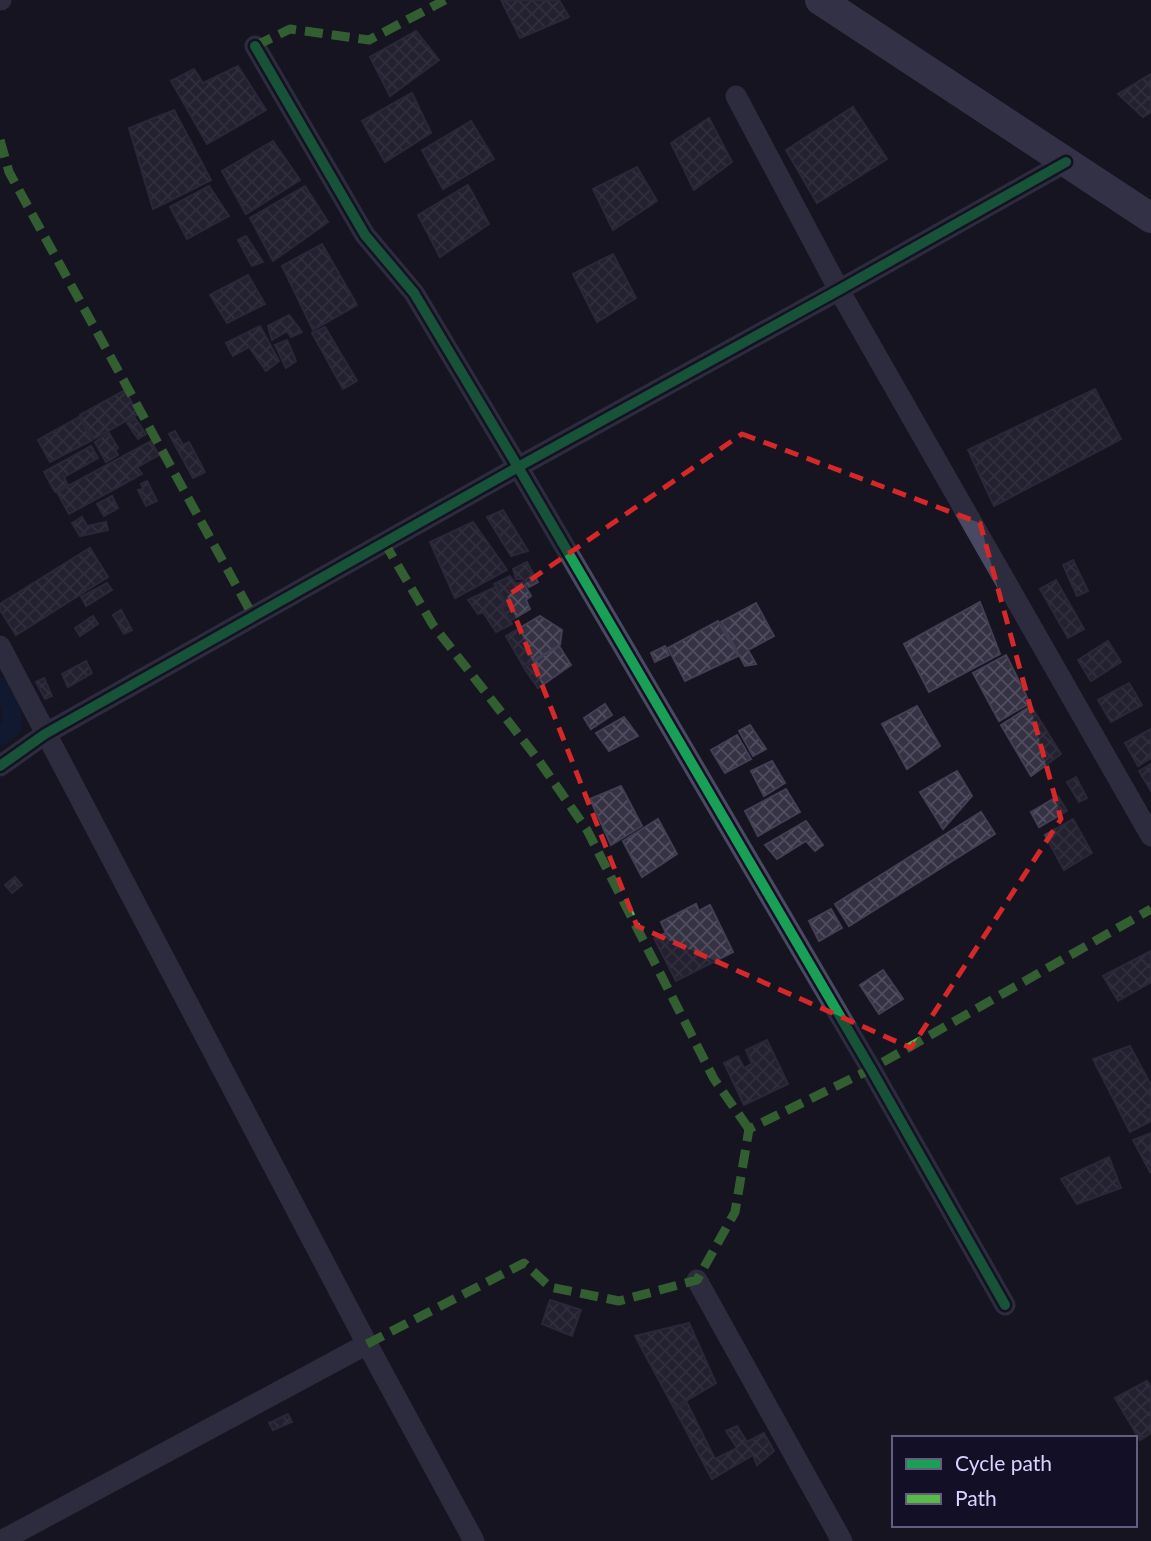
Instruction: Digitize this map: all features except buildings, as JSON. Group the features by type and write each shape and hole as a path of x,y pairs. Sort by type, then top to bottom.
{"main road":[{"path":"820,0 1151,218"}],"street":[{"path":"255,46 365,235 414,293 518,467 871,1069 1005,1305"},
{"path":"736,96 839,290 1151,836"},
{"path":"0,766 45,734 1066,162"},
{"path":"0,646 367,1344 474,1541"},
{"path":"697,1280 842,1541"},
{"path":"1,1541 367,1344"}],"highlighted area":[{"path":"742,434 980,523 1061,819 911,1048 637,926 507,596"}],"waterway":[{"path":"0,687 11,706 12,727 0,736"}],"marked path":[{"path":"255,46 290,29 369,40 445,0"},
{"path":"0,140 9,172 253,616"},
{"path":"384,542 433,625 537,758 587,830 714,1079 749,1129"},
{"path":"367,1344 524,1263 550,1287 619,1301 697,1280 735,1212 749,1129 871,1069 1151,909"}],"cycle path":[{"path":"255,46 365,235 414,293 518,467 871,1069 1005,1305"},
{"path":"0,766 45,734 1066,162"}]}
